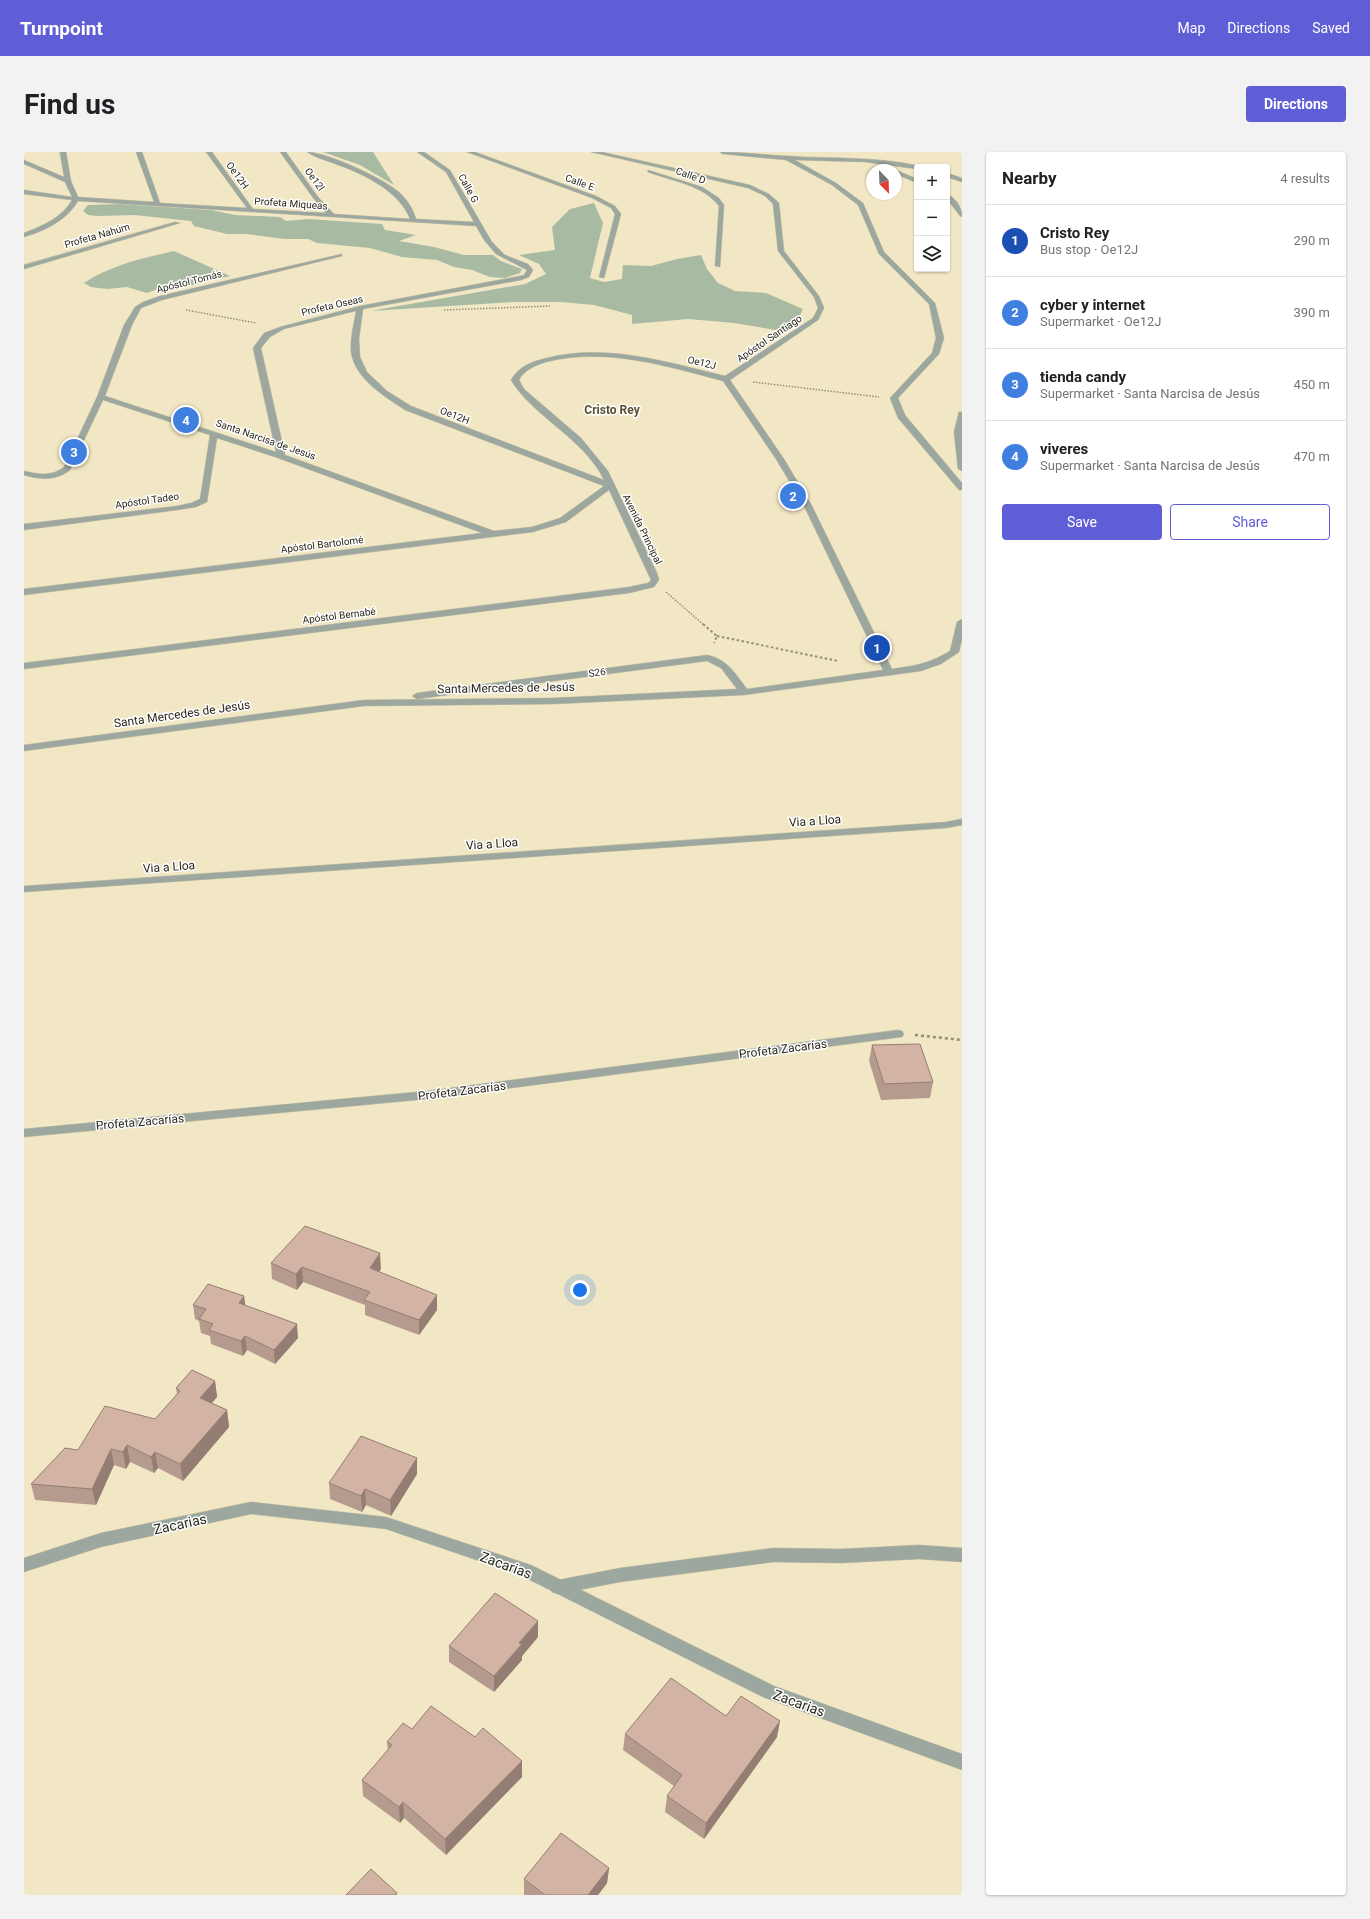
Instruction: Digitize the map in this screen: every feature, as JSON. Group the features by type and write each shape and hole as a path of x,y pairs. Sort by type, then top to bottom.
{"street":[{"path":"24,235 49,224 64,214 73,205 76,199 68,181 63,152"},
{"path":"140,152 157,203"},
{"name":"Oe12H","path":"209,152 251,210"},
{"name":"Oe12l","path":"283,152 316,198 332,216"},
{"path":"310,152 353,168 398,194 409,208 414,221"},
{"name":"Calle G","path":"420,152 448,171 478,224"},
{"name":"Calle E","path":"470,152 594,197 613,207 618,214 602,277"},
{"name":"Calle D","path":"590,152 705,190 719,199 722,206 718,266"},
{"name":"Apóstol Santiago","path":"594,152 750,186 767,195 776,203 781,251 817,297 821,308 816,319 726,379"},
{"path":"723,152 787,158 865,160 914,166"},
{"path":"870,154 914,166"},
{"path":"787,158 834,184 861,204 881,254 932,303 940,338 935,354 894,398 901,416 962,488"},
{"path":"865,160 875,164"},
{"path":"24,162 68,181"},
{"path":"902,175 914,180"},
{"path":"950,176 962,180"},
{"name":"Profeta Miqueas","path":"24,192 76,199 478,224"},
{"path":"950,198 962,216"},
{"name":"Profeta Nahúm","path":"24,266 177,223"},
{"name":"Profeta Oseas","path":"281,456 257,348 267,335 282,328 360,308 527,276 530,273 528,267 507,259 501,254 482,236 478,224"},
{"name":"Apóstol Tomás","path":"101,397 128,325 138,307 145,303 340,255"},
{"name":"Oe12H","path":"360,308 355,344 356,358 368,376 390,397 408,408 610,486"},
{"name":"Oe12J","path":"610,486 605,473 578,440 521,390 515,380 517,374 531,365 548,359 594,355 638,359 726,379 780,459 808,506 888,671"},
{"path":"24,473 48,477 61,474 67,468 101,397"},
{"name":"Santa Narcisa de Jesús","path":"101,397 281,456 493,534"},
{"path":"962,414 958,432 962,469"},
{"name":"Apóstol Tadeo","path":"24,527 177,508 193,505 204,500 214,433"},
{"name":"Apóstol Bartolomé","path":"24,592 533,529 562,520 610,486"},
{"name":"Avenida Principal","path":"610,486 653,573 655,583"},
{"name":"Apóstol Bernabé","path":"24,666 629,590 647,587 655,583"},
{"name":"Santa Mercedes de Jesús","path":"24,748 364,703 553,701 744,692 888,671 921,668 938,662 954,652 962,622"},
{"path":"707,658 716,660 723,664 744,692"},
{"name":"S26","path":"364,703 707,658"},
{"name":"Via a Lloa","path":"24,889 938,826 962,822"},
{"name":"Profeta Zacarías","path":"24,1133 427,1095 898,1034"},
{"name":"Zacarias","path":"24,1565 101,1540 251,1508 386,1523 525,1570 769,1692 962,1762"},
{"path":"558,1587 620,1575 773,1555 840,1556 919,1552 962,1555"}],"path":[{"path":"444,310 550,306"},
{"path":"183,310 282,328"},
{"path":"726,379 894,398"},
{"path":"655,583 717,636 841,662"},
{"path":"707,658 717,636"},
{"path":"898,1034 962,1040"}],"green space":[{"path":"323,152 373,152 394,185 360,165"},
{"path":"594,203 603,223 590,278 604,282 622,279 623,265 651,266 677,259 701,255 707,269 718,283 735,291 766,293 803,309 797,322 775,330 734,323 688,319 632,324 632,315 594,305 561,302 512,302 370,311 525,284 546,274 539,264 519,255 555,250 552,227 570,209"},
{"path":"120,204 211,210 235,215 280,217 286,221 308,219 382,224 385,230 416,235 399,241 434,247 464,255 493,255 501,261 522,269 520,273 505,278 490,277 472,270 454,267 437,260 402,257 370,248 317,243 308,239 284,239 246,234 227,234 194,226 191,221 134,215 97,216 88,215 83,211 88,205"},
{"path":"174,251 230,276 185,287 169,285 147,293 127,287 107,289 91,287 84,283 105,271 116,267 139,259"}],"building":[{"path":"920,1044 933,1082 884,1084 872,1045"},
{"path":"305,1226 380,1253 370,1268 437,1295 419,1320 364,1300 370,1292 302,1267 296,1274 271,1263"},
{"path":"208,1284 244,1296 239,1303 297,1324 274,1350 245,1336 241,1341 209,1330 213,1324 199,1319 206,1309 193,1305"},
{"path":"192,1370 215,1381 200,1398 227,1410 180,1464 155,1452 151,1457 127,1445 123,1452 111,1449 92,1489 31,1484 65,1448 78,1450 105,1406 155,1419 180,1391 176,1388"},
{"path":"361,1436 417,1458 390,1500 365,1489 361,1496 329,1483"},
{"path":"495,1593 538,1621 519,1643 522,1644 494,1676 449,1646"},
{"path":"671,1678 726,1716 741,1696 780,1721 706,1823 667,1796 682,1775 625,1734"},
{"path":"431,1706 475,1737 483,1728 522,1761 445,1839 403,1802 399,1807 362,1780 392,1745 387,1742 403,1723 412,1729"},
{"path":"561,1833 609,1868 588,1895 545,1895 524,1879"},
{"path":"371,1869 397,1893 396,1895 346,1895"}],"place":[{"name":"viveres","path":"186,420"},
{"name":"tienda candy","path":"74,452"},
{"name":"cyber y internet","path":"793,496"},
{"name":"Cristo Rey","path":"877,648"}],"district":[{"name":"Cristo Rey","path":"612,410"}]}
